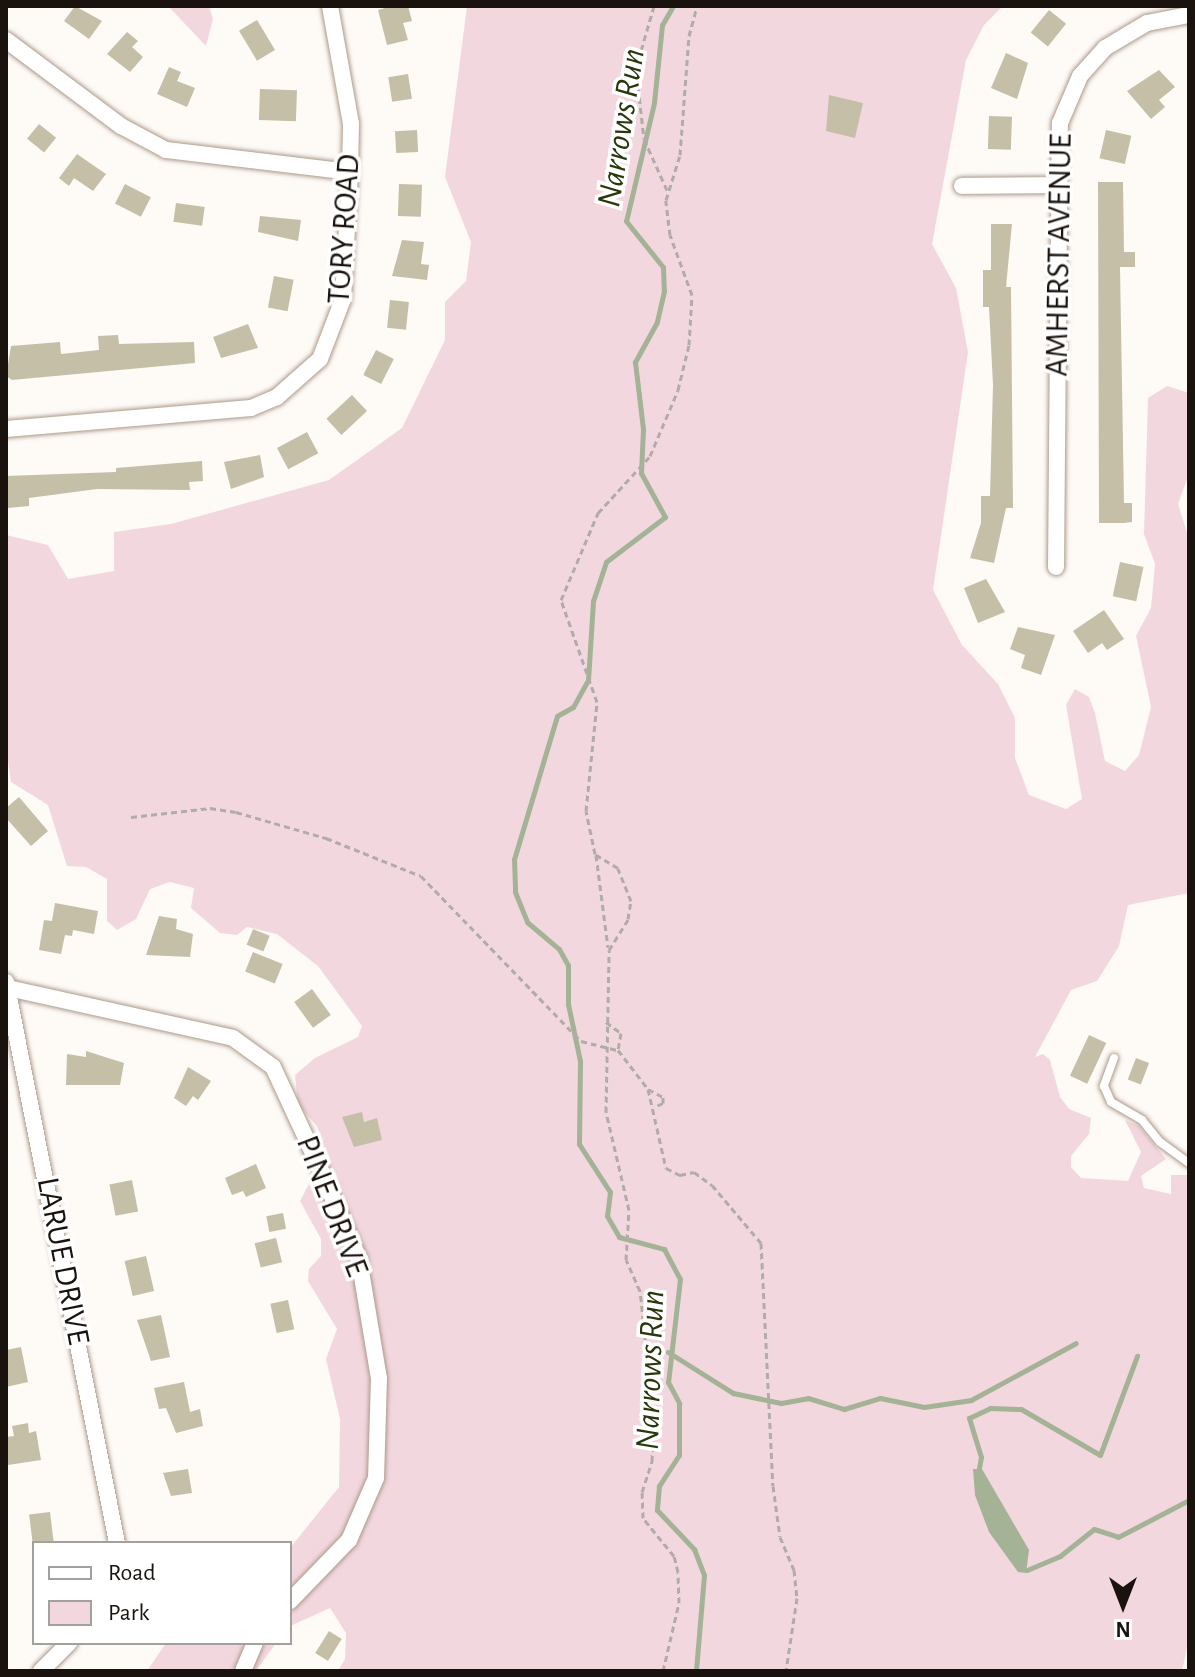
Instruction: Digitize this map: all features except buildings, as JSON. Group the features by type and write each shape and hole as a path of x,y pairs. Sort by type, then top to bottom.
{"street":[{"name":"TORY ROAD","path":"6,429 251,408 277,397 320,359 333,333 343,299 350,172 351,124 330,6"},
{"name":"AMHERST AVENUE","path":"1056,567 1056,185 1060,123 1080,76 1105,48 1132,29 1189,15"},
{"path":"6,40 121,126 166,150 350,172"},
{"path":"962,186 1056,185"},
{"name":"LARUE DRIVE","path":"7,984 117,1541"},
{"name":"PINE DRIVE","path":"7,984 233,1038 273,1067 319,1166 359,1259 379,1378 376,1478 349,1540 292,1599"},
{"path":"41,1671 67,1645"},
{"path":"243,1671 254,1645"}],"lane":[{"path":"1114,1058 1104,1086 1111,1102 1142,1120 1160,1142 1189,1163"}],"path":[{"path":"654,6 636,68 644,139 667,190 670,235 692,295 693,327 678,390 650,456 598,513 561,600 597,702 586,811 609,950 606,1112 629,1210 626,1260 640,1291 654,1421 652,1461 642,1492 643,1518 674,1556 678,1572 679,1603 663,1671"},
{"path":"667,190 680,155 689,36 697,6"},
{"path":"131,817 210,808 236,812 326,838 421,876 581,1041 607,1051 618,1050"},
{"path":"595,854 618,868 629,892 628,919 609,950"},
{"path":"606,1022 621,1033 618,1050 648,1089 663,1097 663,1103 652,1107"},
{"path":"648,1089 658,1151 666,1168 680,1175 694,1172 712,1185 761,1243 761,1314 772,1395 780,1537 794,1570 797,1598 786,1671"}],"green space":[{"path":"168,6 209,6 213,19 206,46"},
{"path":"467,6 1003,6 984,25 966,60 932,244 956,288 968,352 933,590 962,645 998,684 1015,718 1015,758 1029,795 1066,809 1082,799 1066,705 1075,689 1089,697 1105,761 1125,771 1139,755 1151,707 1136,636 1151,608 1155,564 1144,534 1148,398 1167,386 1189,393 1189,474 1178,504 1189,539 1189,893 1128,905 1119,946 1097,981 1071,990 1035,1057 1043,1054 1050,1060 1060,1097 1069,1109 1091,1118 1089,1134 1071,1156 1071,1167 1081,1178 1128,1181 1141,1152 1125,1120 1139,1126 1166,1159 1141,1176 1144,1188 1171,1194 1171,1175 1189,1175 1189,1639 1182,1671 338,1671 345,1659 346,1633 330,1608 292,1625 292,1546 339,1487 340,1419 326,1359 337,1329 308,1281 309,1269 321,1256 321,1239 300,1201 326,1152 317,1126 298,1105 295,1075 315,1058 358,1037 362,1026 318,966 277,934 247,927 237,935 220,933 191,908 194,888 170,882 150,889 136,919 117,930 107,921 107,879 86,867 67,866 48,805 11,782 6,747 6,535 48,545 68,579 114,571 114,532 171,524 329,480 402,428 445,340 445,302 466,281 471,242 445,177"},
{"path":"165,1645 275,1645 256,1671 147,1671"}],"shaded area":[{"path":"973,1469 982,1469 1029,1550 1026,1573 1018,1572 989,1532 975,1495"}],"waterway":[{"name":"Narrows Run","path":"673,6 662,25 654,103 626,221 663,267 664,291 657,322 635,362 643,429 641,473 665,517 606,562 593,601 588,680 573,707 557,716 514,859 515,892 527,922 559,949 568,965 568,1004 580,1061 579,1144 610,1192 607,1216 619,1237 664,1249 680,1279 668,1382 679,1403 679,1455 659,1486 657,1510 694,1549 704,1575 696,1671"},
{"path":"668,1352 733,1393 781,1403 808,1398 844,1409 880,1398 924,1407 971,1400 1076,1343"},
{"path":"979,1468 981,1457 969,1418 990,1408 1021,1409 1100,1455 1137,1356"},
{"path":"1027,1570 1060,1556 1094,1529 1118,1537 1189,1500"}]}
